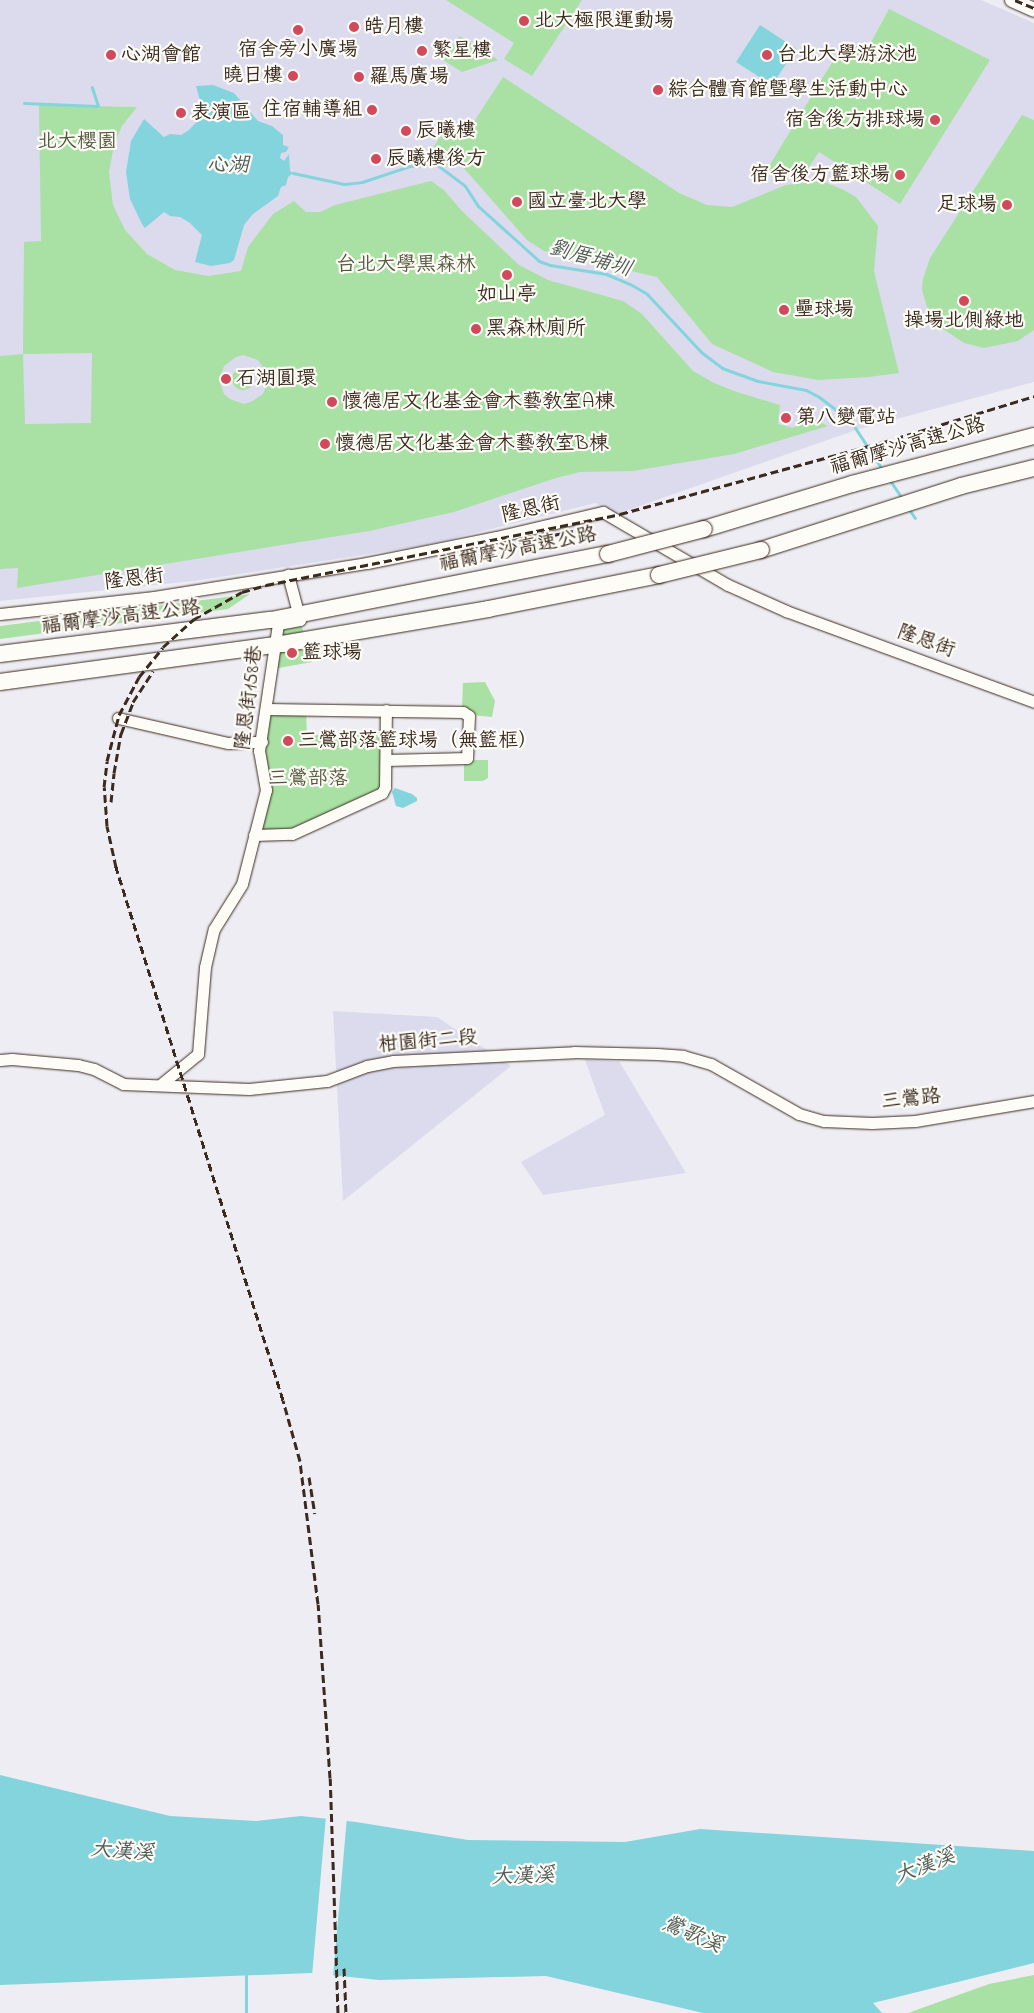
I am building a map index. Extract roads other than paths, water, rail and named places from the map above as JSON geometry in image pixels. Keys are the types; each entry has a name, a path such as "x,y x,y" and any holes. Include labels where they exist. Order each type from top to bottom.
{"highway":[{"path":"1000,443 1034,428"},
{"name":"福爾摩沙高速公路","path":"0,654 207,629 299,614 608,554 704,529 852,484 1000,443 1034,436"},
{"path":"0,682 276,644 488,609 659,575 761,550 962,486 1033,469"}],"main road":[{"path":"1012,0 1034,10"}],"street":[{"name":"隆恩街","path":"0,614 154,597 288,575 496,537 603,512 728,585 786,611 1034,702"},
{"path":"288,575 299,614"},
{"name":"隆恩街158巷","path":"160,1085 198,1054 205,967 214,929 242,884 266,790 259,751 262,742 278,624 300,620 299,614"},
{"path":"266,709 463,712 469,716 466,758 386,760"},
{"path":"254,835 292,834 382,793 386,760 386,710"},
{"path":"118,718 228,743 262,742"},
{"name":"柑園街二段","path":"0,1060 12,1059 78,1065 94,1069 123,1084 249,1089 327,1081 367,1066 394,1061 574,1052 657,1054 683,1056 711,1064 793,1110"},
{"name":"三鶯路","path":"793,1110 807,1117 824,1121 915,1121 1034,1101"}],"water":[{"name":"台北大學游泳池","path":"760,25 796,48 772,85 736,62"},
{"name":"心湖","path":"213,85 234,93 258,121 272,126 283,135 283,145 289,147 286,152 281,153 280,158 284,161 289,154 290,171 293,173 288,177 286,185 281,187 278,196 253,214 244,225 234,260 230,263 211,266 195,262 202,235 190,223 180,217 170,216 164,212 145,228 130,199 126,172 131,141 144,119 164,137 170,134 181,135 189,130 204,114 196,86"},
{"path":"395,788 412,794 417,798 417,801 403,808 396,806 392,792"},
{"path":"0,1775 170,1816 256,1821 301,1816 356,1822 468,1840 625,1842 700,1829 1034,1851 1034,1963 873,2003 882,2013 703,2013 546,1976 379,1980 311,1973 0,1985"}],"waterway":[{"path":"24,103 98,106 92,87"},
{"name":"劉厝埔圳","path":"293,173 344,184 362,182 410,166 436,164 465,186 478,206 539,261 550,265 606,274 630,284 647,294 701,352 722,368 758,381 806,390 819,397 850,420 882,469"},
{"name":"劉厝埔圳","path":"889,479 902,498"},
{"name":"劉厝埔圳","path":"908,508 915,518"},
{"path":"246,1971 246,2013"}],"railway":[{"path":"1015,0 1034,8"},
{"path":"338,2013 330,1778 318,1604 300,1461 283,1400 116,867 107,826 104,787 107,761 119,715 139,677 163,647 194,619 242,592 266,585 620,514 884,442 1034,396"},
{"path":"519,542 573,531"},
{"path":"111,802 121,734 133,702 153,671"},
{"path":"309,1477 315,1514"},
{"path":"344,1968 346,2013"}],"place":[{"name":"北大極限運動場","path":"524,21"},
{"name":"皓月樓","path":"354,27"},
{"name":"宿舍旁小廣場","path":"298,30"},
{"name":"繁星樓","path":"422,51"},
{"name":"心湖會館","path":"111,55"},
{"name":"台北大學游泳池","path":"767,55"},
{"name":"曉日樓","path":"293,76"},
{"name":"羅馬廣場","path":"359,77"},
{"name":"綜合體育館暨學生活動中心","path":"658,90"},
{"name":"住宿輔導組","path":"372,110"},
{"name":"表演區","path":"181,113"},
{"name":"宿舍後方排球場","path":"935,120"},
{"name":"辰曦樓","path":"406,131"},
{"name":"辰曦樓後方","path":"376,159"},
{"name":"宿舍後方籃球場","path":"900,175"},
{"name":"國立臺北大學","path":"517,202"},
{"name":"足球場","path":"1007,205"},
{"name":"如山亭","path":"507,275"},
{"name":"操場北側綠地","path":"964,301"},
{"name":"壘球場","path":"784,310"},
{"name":"黑森林廁所","path":"476,329"},
{"name":"石湖圓環","path":"226,379"},
{"name":"懷德居文化基金會木藝教室A棟","path":"332,402"},
{"name":"第八變電站","path":"786,418"},
{"name":"懷德居文化基金會木藝教室B棟","path":"325,444"},
{"name":"籃球場","path":"292,653"},
{"name":"三鶯部落籃球場（無籃框）","path":"288,741"}],"park label":[{"name":"北大櫻園","path":"77,142"},
{"name":"台北大學黒森林","path":"406,265"},
{"name":"三鶯部落","path":"308,779"}],"water label":[{"name":"大漢溪","path":"122,1852"},
{"name":"大漢溪","path":"925,1867"},
{"name":"大漢溪","path":"523,1877"},
{"name":"鶯歌溪","path":"692,1935"}]}
